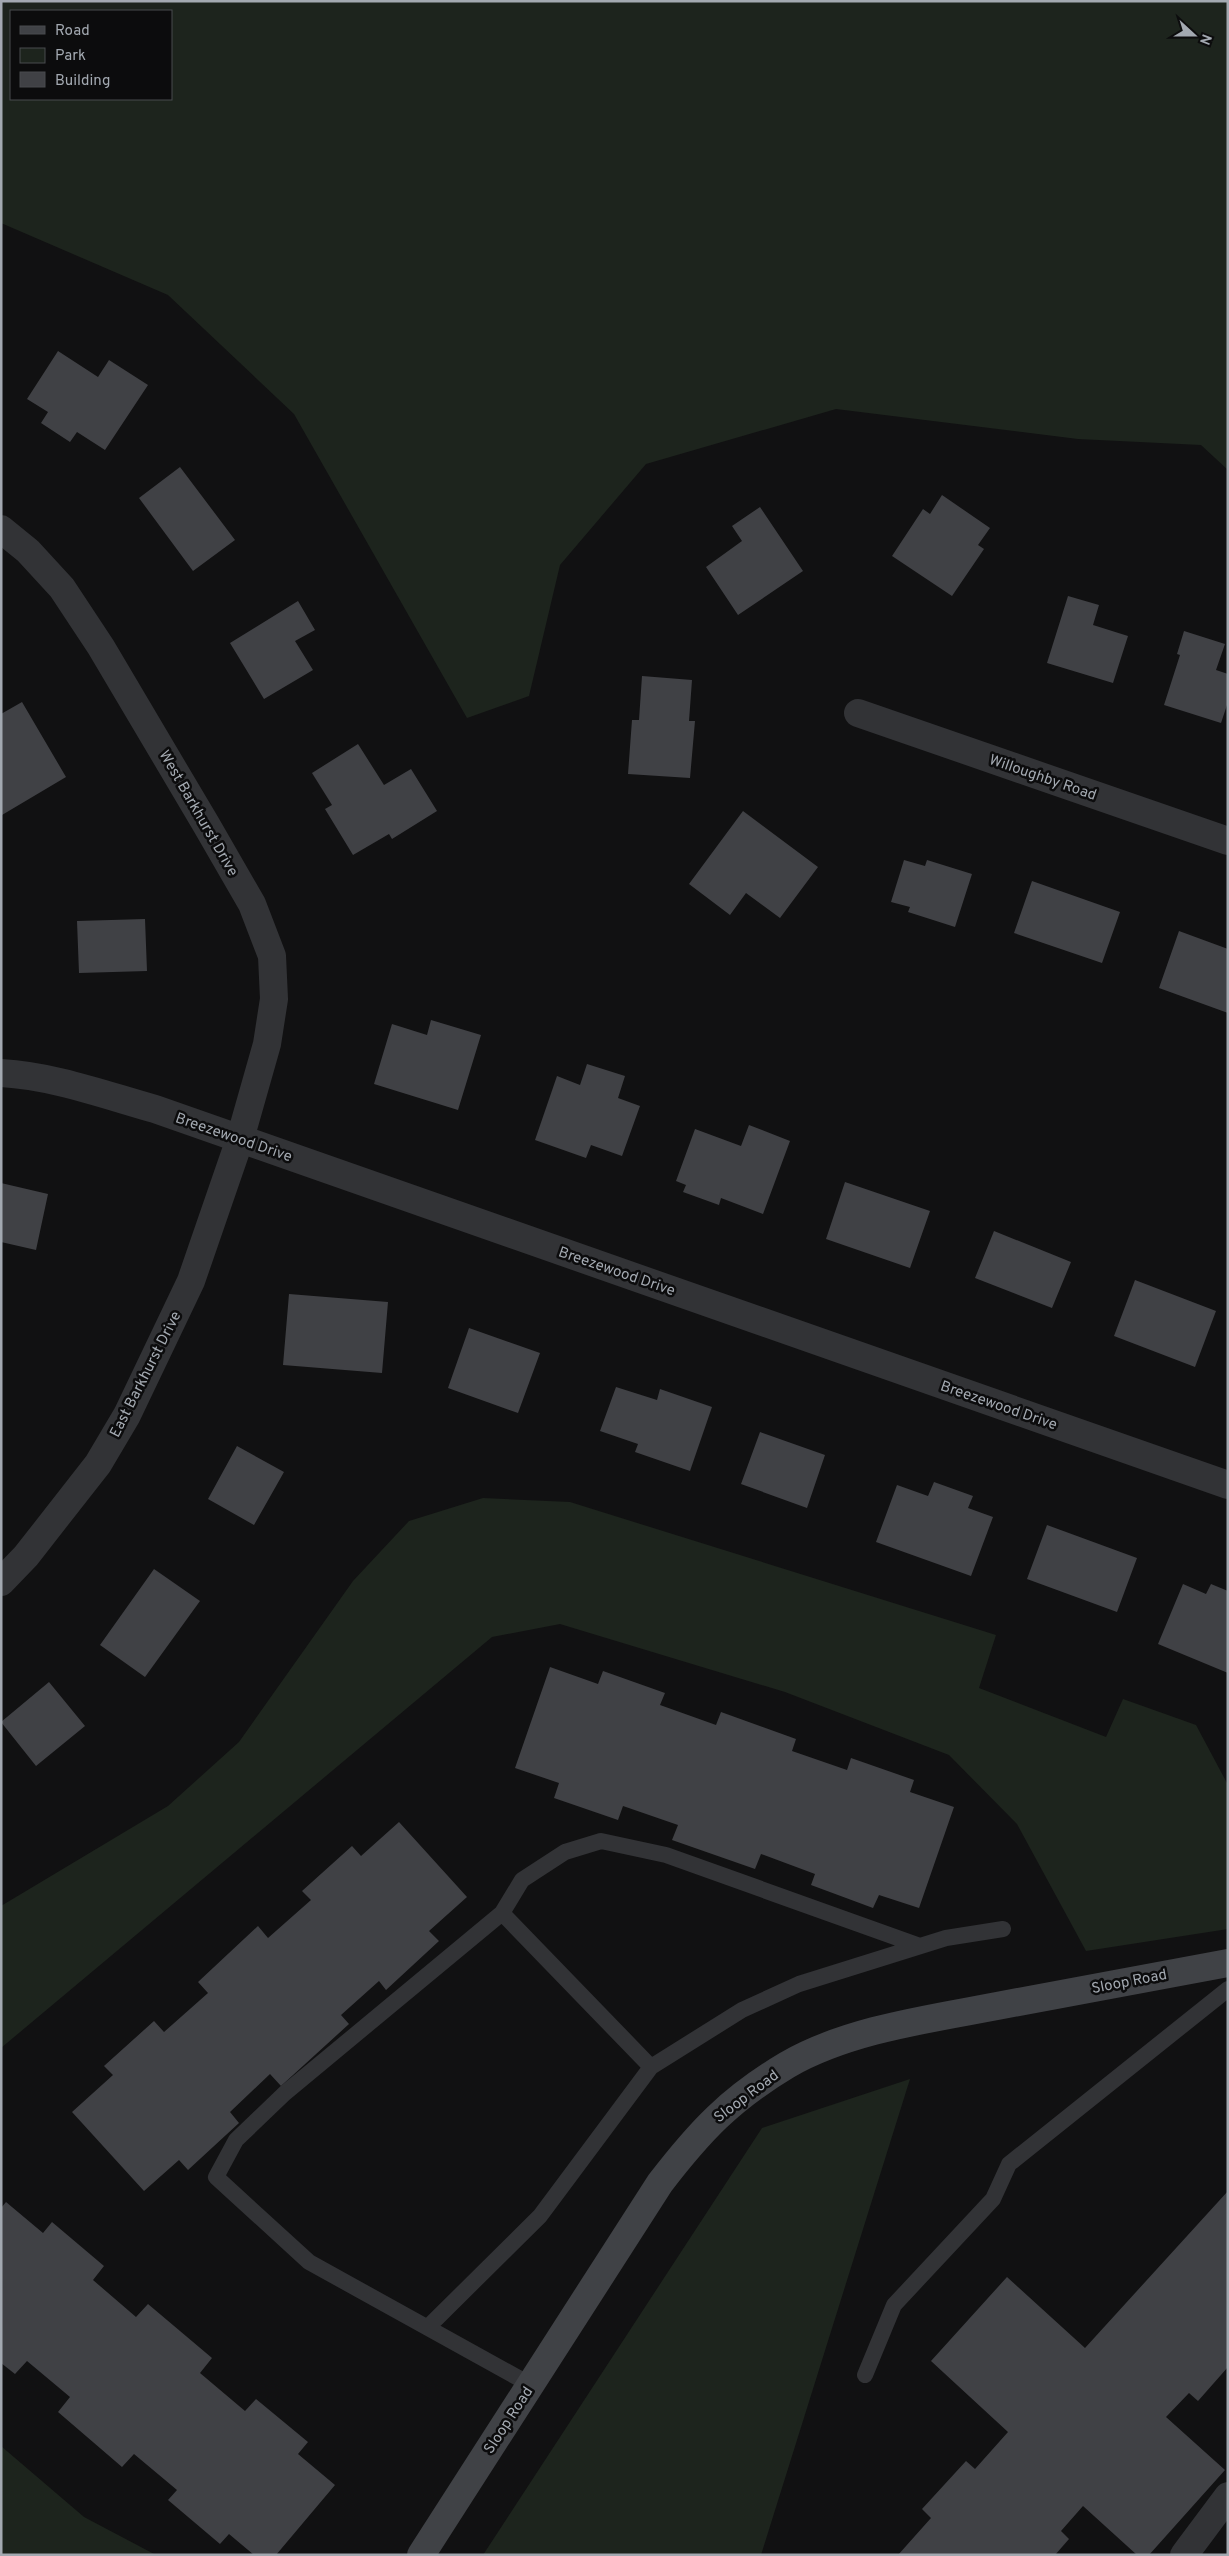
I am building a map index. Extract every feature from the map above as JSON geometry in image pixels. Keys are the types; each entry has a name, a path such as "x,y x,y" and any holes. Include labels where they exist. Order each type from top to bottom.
{"street":[{"name":"West Barkhurst Drive","path":"1,529 28,551 62,588 101,646 252,904 272,956 274,999 267,1044 240,1139"},
{"name":"Willoughby Road","path":"858,712 1228,841"},
{"name":"Breezewood Drive","path":"1,1073 22,1074 78,1087 155,1109 1228,1485"},
{"name":"East Barkhurst Drive","path":"1,1582 26,1556 92,1472 128,1415 191,1281 240,1139"},
{"name":"Sloop Road","path":"421,2555 660,2183 691,2142 722,2111 788,2064 832,2046 875,2032 928,2019 1228,1963"},
{"path":"1184,2555 1228,2496"}],"lane":[{"path":"531,2385 309,2262 216,2177 236,2140 285,2093 502,1913 522,1880 565,1852 601,1840 666,1855 920,1946"},
{"path":"502,1913 651,2067"},
{"path":"428,2327 540,2216 651,2067 742,2010 799,1984 946,1938 1003,1929"},
{"path":"865,2375 894,2305 993,2199 1009,2164 1228,1988"}],"green space":[{"path":"1,1 1228,1 1228,470 1201,445 1078,439 836,409 646,464 560,565 529,696 467,718 294,414 168,295 1,223"},
{"path":"483,1498 570,1502 996,1635 979,1688 1106,1737 1123,1699 1196,1725 1228,1785 1228,1929 1086,1951 1017,1824 949,1755 785,1692 560,1624 492,1637 1,2048 1,1906 168,1806 239,1742 353,1581 409,1521"},
{"path":"910,2079 761,2555 483,2555 762,2128"},
{"path":"1,2446 84,2517 156,2555 1,2555"}],"building":[{"path":"58,351 98,377 109,360 148,385 105,450 77,432 70,442 41,423 48,412 27,399"},
{"path":"180,467 235,540 193,571 139,498"},
{"path":"942,495 990,528 978,545 984,549 952,596 892,556 923,509 930,514"},
{"path":"760,507 803,571 738,615 706,567 742,541 732,526"},
{"path":"1068,596 1099,605 1093,625 1128,636 1113,683 1047,663"},
{"path":"298,601 315,630 295,641 313,670 264,699 230,643"},
{"path":"1184,631 1225,644 1216,670 1228,674 1228,702 1221,723 1164,705 1180,655 1177,654"},
{"path":"642,676 692,680 689,721 695,721 690,778 628,774 632,720 639,720"},
{"path":"22,702 66,777 2,815 1,714"},
{"path":"358,744 384,785 411,769 437,811 392,839 389,834 353,855 325,809 332,805 312,773"},
{"path":"743,811 818,867 780,918 746,893 730,915 689,884"},
{"path":"904,860 925,866 927,860 972,874 955,927 908,912 910,907 891,902"},
{"path":"1032,881 1120,912 1102,963 1014,933"},
{"path":"145,919 147,971 79,973 77,921"},
{"path":"1179,931 1228,949 1228,1013 1159,988"},
{"path":"431,1020 481,1035 458,1110 374,1084 392,1024 427,1035"},
{"path":"587,1064 625,1076 618,1098 640,1106 622,1156 591,1145 586,1158 535,1140 557,1076 580,1085"},
{"path":"749,1125 790,1141 763,1214 721,1198 719,1205 683,1192 686,1185 676,1181 695,1129 741,1146"},
{"path":"845,1182 930,1211 910,1268 826,1239"},
{"path":"1,1183 48,1194 36,1250 1,1242"},
{"path":"994,1231 1071,1262 1052,1308 975,1278"},
{"path":"1135,1280 1216,1311 1195,1367 1114,1336"},
{"path":"289,1294 388,1302 382,1373 283,1365"},
{"path":"469,1328 540,1353 518,1413 448,1388"},
{"path":"616,1387 657,1400 660,1389 712,1407 690,1471 635,1452 638,1444 600,1431"},
{"path":"760,1432 825,1455 807,1508 741,1484"},
{"path":"237,1446 284,1472 254,1525 208,1499"},
{"path":"934,1482 973,1496 968,1508 993,1517 971,1576 876,1542 897,1485 928,1496"},
{"path":"1047,1525 1137,1558 1117,1612 1027,1579"},
{"path":"154,1569 200,1601 145,1677 100,1645"},
{"path":"1183,1584 1206,1594 1211,1584 1228,1591 1228,1673 1158,1644"},
{"path":"550,1667 598,1684 603,1671 665,1693 660,1705 716,1725 721,1712 796,1739 792,1751 847,1770 851,1758 914,1780 910,1792 954,1807 919,1908 879,1895 873,1908 811,1885 815,1874 761,1854 755,1869 672,1840 678,1825 623,1806 618,1820 554,1798 559,1783 515,1768"},
{"path":"49,1682 85,1726 36,1766 1,1722"},
{"path":"399,1822 467,1897 429,1931 439,1941 386,1990 379,1981 341,2015 349,2024 281,2086 270,2074 230,2112 239,2123 188,2170 179,2160 144,2191 72,2112 113,2075 104,2066 154,2021 164,2032 208,1993 198,1982 258,1926 268,1938 311,1900 302,1891 352,1846 361,1856"},
{"path":"1228,2191 1228,2367 1198,2401 1189,2393 1166,2417 1225,2470 1149,2555 1137,2555 1083,2506 1061,2531 1069,2539 1055,2555 898,2555 931,2518 922,2509 966,2461 975,2469 1008,2432 931,2361 1007,2277 1085,2348"},
{"path":"6,2202 43,2233 52,2222 104,2266 93,2280 136,2317 148,2304 212,2358 200,2373 245,2411 256,2399 308,2442 298,2454 335,2485 276,2555 254,2555 229,2534 220,2544 168,2500 177,2490 134,2454 122,2467 58,2412 70,2397 27,2361 15,2374 1,2363 1,2208"}]}
